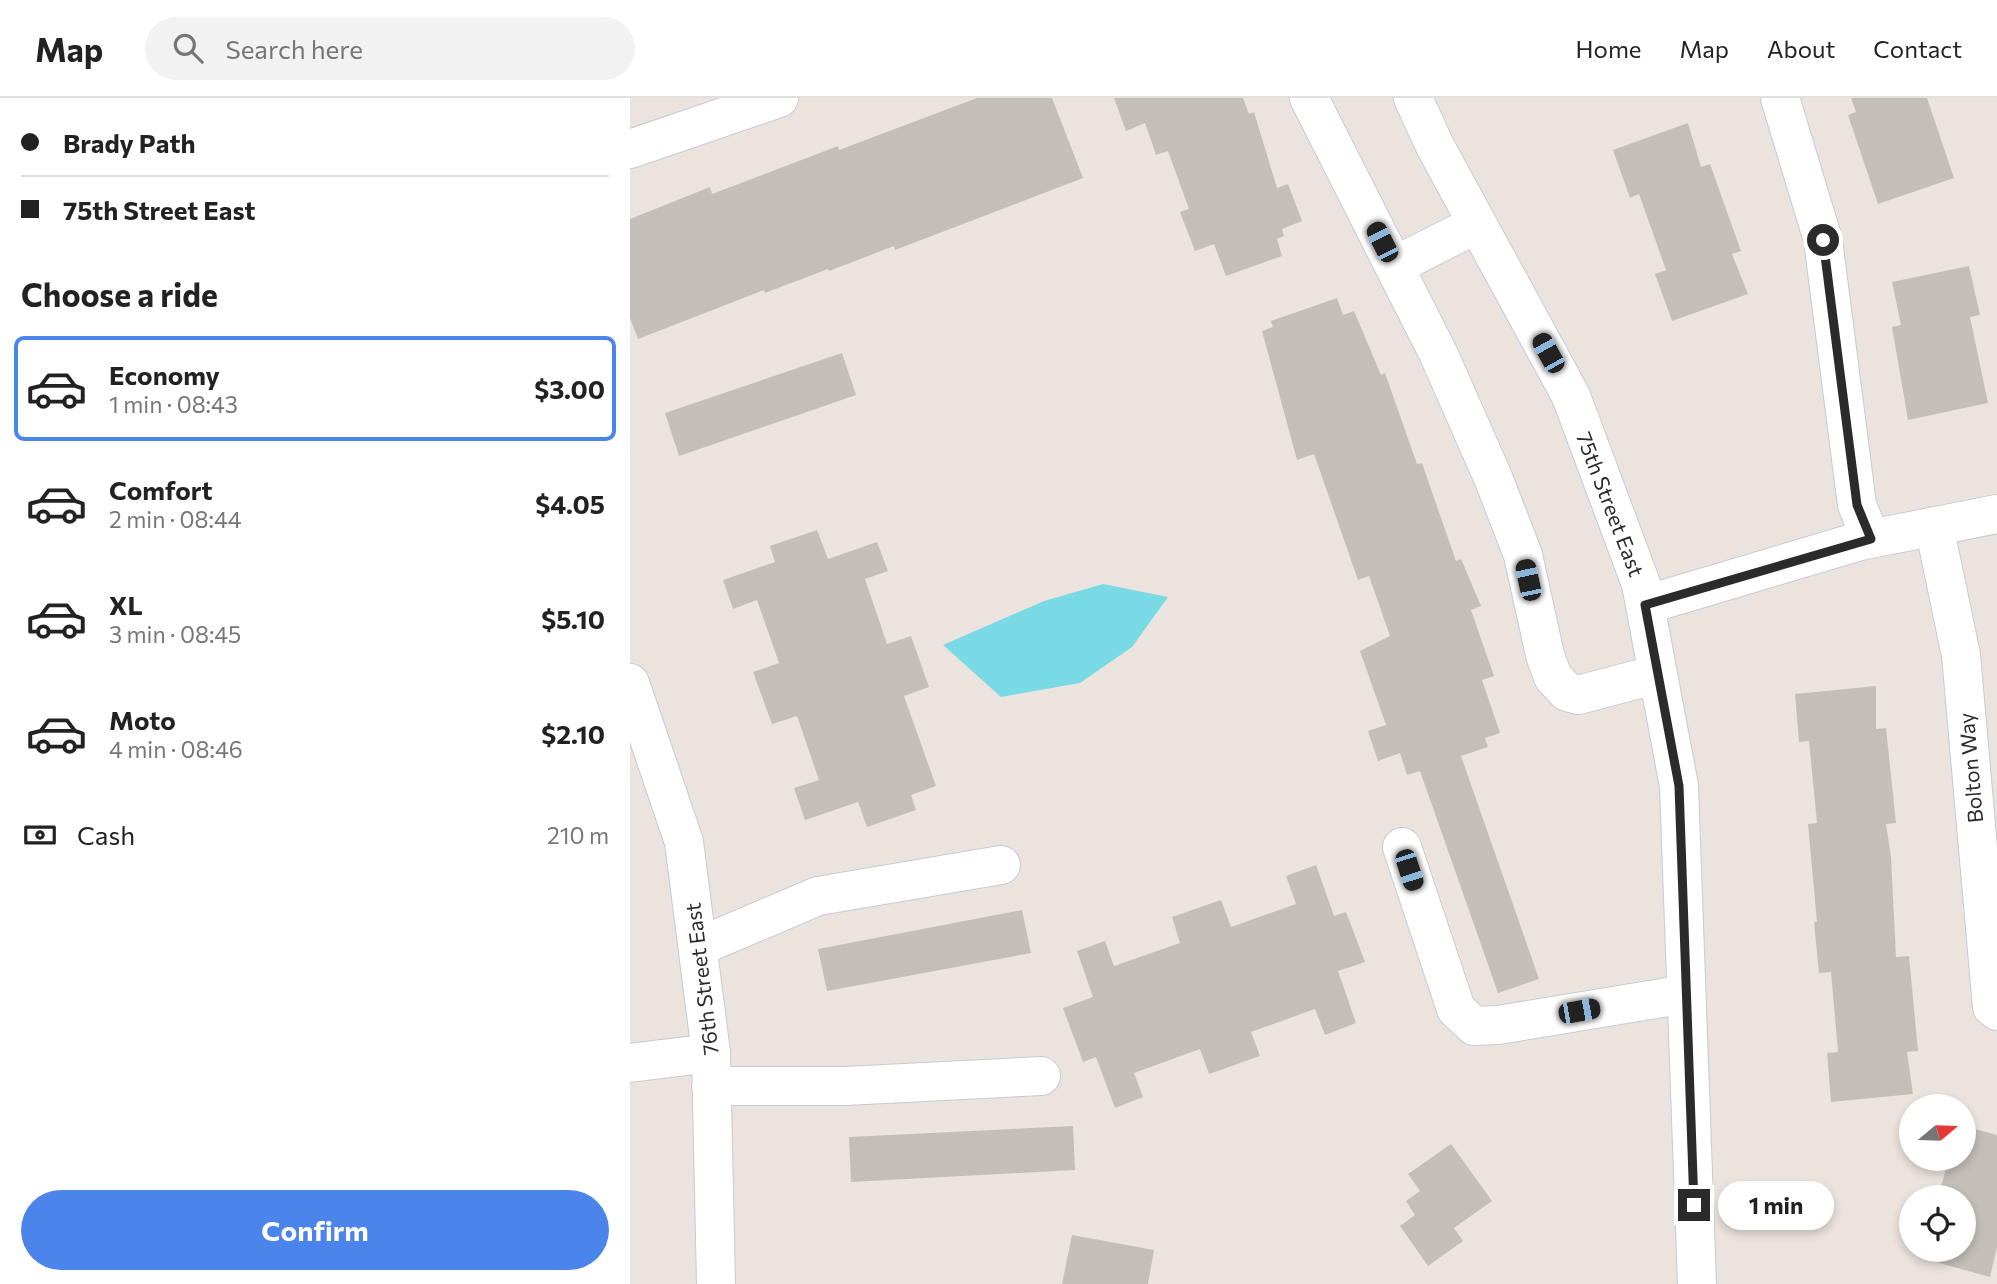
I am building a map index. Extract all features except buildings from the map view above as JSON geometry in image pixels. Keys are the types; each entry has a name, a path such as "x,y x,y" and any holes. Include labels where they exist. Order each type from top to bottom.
{"street":[{"path":"630,149 779,98"},
{"path":"1309,98 1439,355 1513,530 1523,555 1545,654 1553,677 1567,692 1578,695 1658,674"},
{"name":"75th Street East","path":"1413,98 1435,146 1571,396 1642,584 1679,786 1697,1284"},
{"path":"1780,98 1823,240 1857,505 1871,539"},
{"path":"1394,266 1477,224"},
{"path":"1645,605 1871,539 1997,514"},
{"name":"Bolton Way","path":"1934,526 1961,655 1992,1007 1997,1011"},
{"name":"76th Street East","path":"630,683 684,842 711,1069 716,1284"},
{"path":"1402,847 1456,1009 1474,1026 1498,1025 1686,994"},
{"path":"698,947 818,896 1001,865"},
{"path":"630,1063 711,1069 845,1086 1041,1076"}],"water":[{"path":"1103,584 1168,597 1132,647 1080,683 1001,697 943,645 1044,601"}],"route":[{"path":"1694,1205 1679,786 1645,605 1871,539 1857,505 1823,240"}]}
